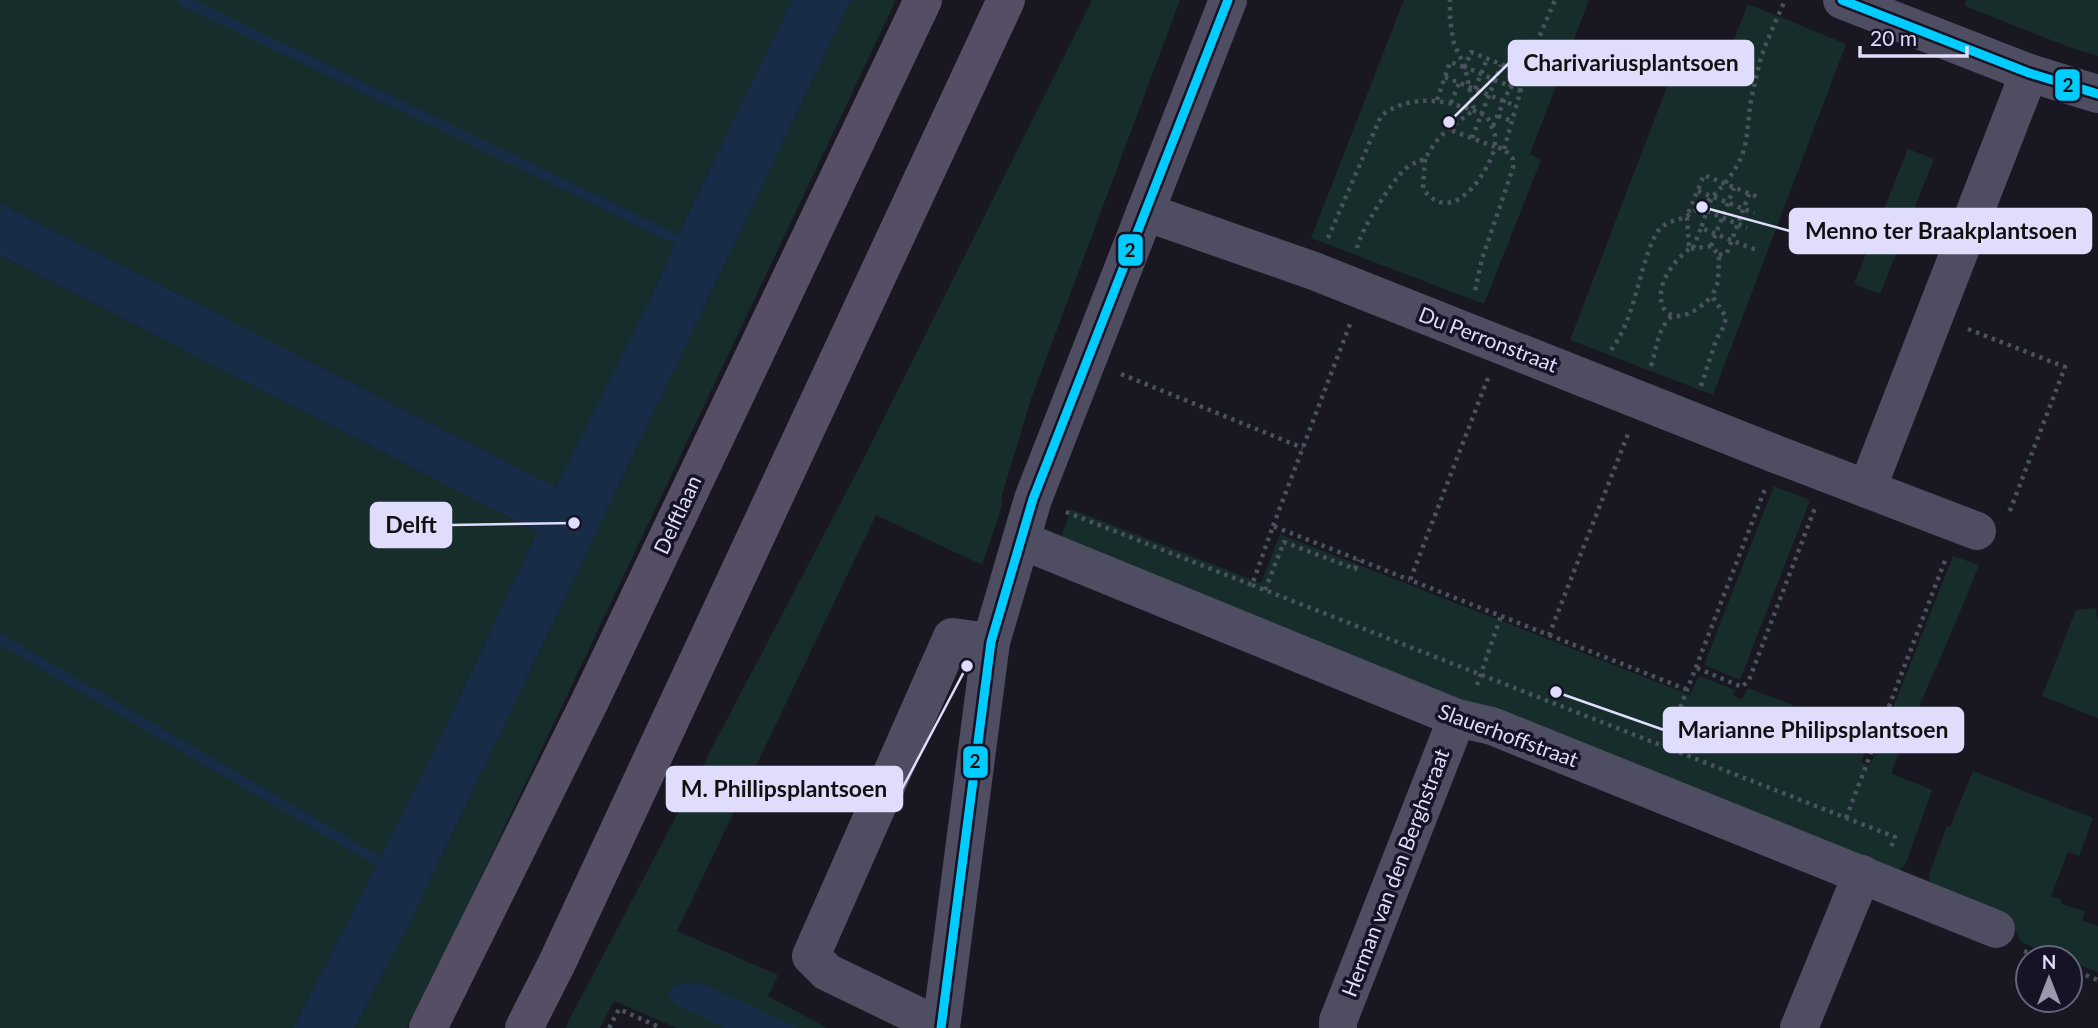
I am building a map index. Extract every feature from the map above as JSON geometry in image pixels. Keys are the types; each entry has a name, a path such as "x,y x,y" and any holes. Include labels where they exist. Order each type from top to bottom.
{"main road":[{"name":"Delftlaan","path":"428,1028 590,701 923,0"},
{"path":"524,1028 557,963 1006,0"}],"street":[{"path":"991,642 952,637 811,956 827,972 941,1027 991,642 1033,499 1228,0"},
{"path":"1842,0 2029,73 2098,94"},
{"path":"1867,489 2029,73"},
{"name":"Du Perronstraat","path":"1145,212 1314,271 1968,528"},
{"name":"Slauerhoffstraat","path":"1021,540 1457,719 1492,726 1996,929"},
{"name":"Herman van den Berghstraat","path":"1338,1028 1338,1021 1457,719"},
{"path":"1800,1028 1870,877"}],"path":[{"path":"1450,0 1454,44 1472,88 1474,110"},
{"path":"1504,149 1525,74 1555,0"},
{"path":"1595,382 1632,312 1641,271 1661,226 1672,219 1687,216 1712,197 1725,184 1740,161 1748,138 1750,106 1760,62 1784,0"},
{"path":"1465,67 1471,52 1525,74"},
{"path":"1472,88 1487,59"},
{"path":"1437,100 1450,62 1521,91"},
{"path":"1472,138 1501,65"},
{"path":"1493,127 1517,71"},
{"path":"1445,77 1516,106"},
{"path":"1451,103 1459,83"},
{"path":"1314,271 1381,116 1391,108 1437,100 1474,110 1487,116 1493,127 1495,147 1490,165 1480,181 1455,200 1444,202 1435,201 1423,189 1425,159 1432,145 1447,128 1474,110"},
{"path":"1498,116 1511,121"},
{"path":"1447,128 1504,149 1513,159 1513,168 1482,259 1463,330"},
{"path":"1252,585 1363,290 1357,255 1359,239 1404,170 1414,162 1425,159"},
{"path":"1691,248 1687,216 1704,175 1760,198"},
{"path":"1711,246 1734,188"},
{"path":"1698,191 1754,213"},
{"path":"1719,255 1727,253 1749,194"},
{"path":"1711,246 1719,255 1718,282 1712,296 1694,312 1685,316 1672,315 1663,306 1660,289 1672,264 1691,248 1712,197"},
{"path":"1707,211 1747,228"},
{"path":"1701,228 1756,250"},
{"path":"1691,248 1711,246"},
{"path":"1689,420 1726,317 1712,296"},
{"path":"1549,635 1640,401 1655,355 1657,337 1672,315"},
{"path":"1846,818 1968,528 1991,513 2007,520 2065,366 1935,316"},
{"path":"1410,580 1501,344"},
{"path":"1087,360 1303,448"},
{"path":"1665,747 1778,455"},
{"path":"1696,668 1742,687 1749,680 1828,474"},
{"path":"1033,499 1895,837 1870,877"},
{"path":"1273,526 1688,690"},
{"path":"1265,590 1284,542 1355,569 1359,560"},
{"path":"1457,719 1468,713 1500,616"},
{"path":"609,1028 618,1009 661,1028"}],"green space":[{"path":"0,0 792,0 696,197 653,293 556,487 0,203"},
{"path":"851,0 896,0 448,947 407,1028 355,1028 414,914"},
{"path":"1092,0 1180,0 1031,399 1002,495 1002,506 982,565 876,515 677,931 778,975 768,996 827,1028 677,1028 614,1001 600,1028 565,1028 860,466"},
{"path":"1404,0 1589,0 1530,154 1541,160 1484,304 1311,238"},
{"path":"1966,0 2098,0 2098,56 1965,6"},
{"path":"1748,4 1846,44 1713,395 1570,340 1678,58 1720,74"},
{"path":"1908,149 1934,159 1880,294 1854,284"},
{"path":"0,255 537,532 427,766 293,1028 0,1028"},
{"path":"1774,486 1810,500 1740,680 1704,665"},
{"path":"1071,509 1261,583 1280,534 1690,695 1699,676 1735,690 1733,696 1742,699 1748,688 1793,705 1789,715 1867,746 1861,762 1870,766 1953,556 1979,565 1893,768 1892,774 1932,790 1906,863 1898,872 1059,544"},
{"path":"2096,608 2098,718 2042,696 2076,610"},
{"path":"1973,771 2093,818 2079,856 2068,852 2051,896 2061,900 2061,904 2085,911 2082,921 2098,926 2098,972 2084,966 2084,944 2021,942 2012,923 1932,886 1930,872 1947,826 1950,827"}],"water":[{"path":"792,0 851,0 414,914 355,1028 293,1028 427,766 537,532 0,255 0,203 556,487 653,293 696,197"},
{"path":"701,983 798,1028 726,1028 676,1004 668,993 679,985"}],"waterway":[{"path":"182,0 687,244"},
{"path":"0,639 390,868"}],"transit line":[{"name":"2","path":"941,1028 991,642 1033,499 1228,0"},
{"name":"2","path":"1842,0 2029,73 2098,94"}],"place":[{"name":"Charivariusplantsoen","path":"1449,122"},
{"name":"Menno ter Braakplantsoen","path":"1702,207"},
{"name":"Delft","path":"574,523"},
{"name":"M. Phillipsplantsoen","path":"967,666"},
{"name":"Marianne Philipsplantsoen","path":"1556,692"}]}
